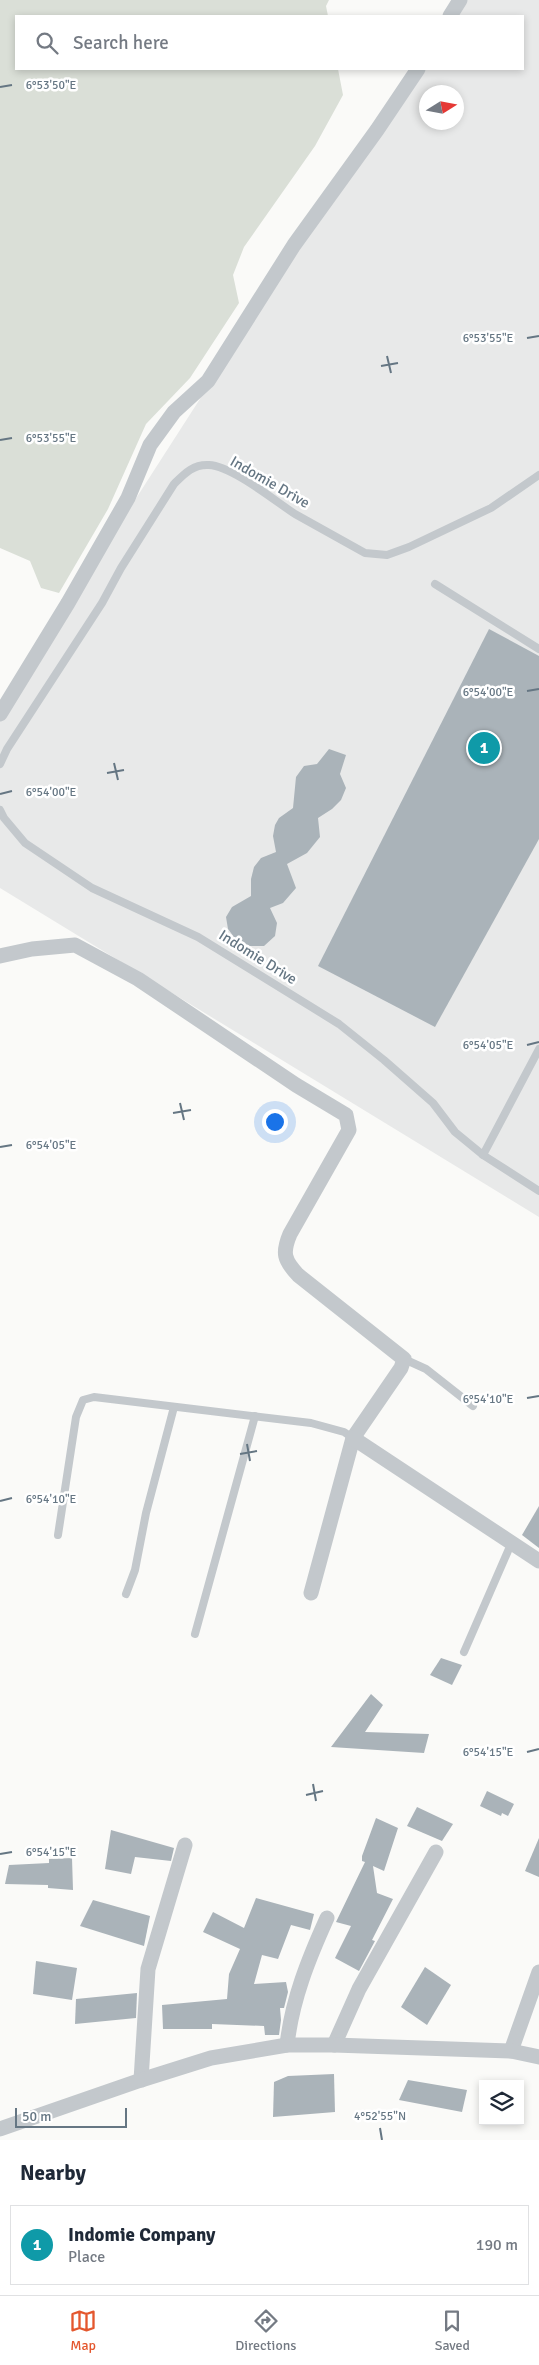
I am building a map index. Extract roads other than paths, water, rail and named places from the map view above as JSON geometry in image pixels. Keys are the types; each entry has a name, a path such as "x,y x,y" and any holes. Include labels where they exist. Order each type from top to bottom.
{"street":[{"path":"451,15 460,0"},
{"path":"0,714 68,603 123,506 150,444 174,412 208,381 284,260 417,70"},
{"path":"0,956 32,949 75,945 138,979 296,1085 346,1115 349,1130 284,1246 285,1260 298,1275 404,1359 401,1368 353,1438 310,1594"},
{"path":"353,1438 539,1561"},
{"path":"141,2080 148,1969 185,1845"},
{"path":"334,2045 359,1989 436,1852"},
{"path":"287,2045 290,2015 303,1974 328,1918"},
{"path":"511,2051 539,1972"},
{"path":"0,2129 211,2058 287,2045 511,2051 539,2057"}],"lane":[{"name":"Indomie Drive","path":"0,764 7,749 102,603 121,568 174,484 185,473 195,467 210,465 227,472 365,553 375,555 387,555 450,528 491,508 539,475"},
{"path":"435,584 539,649"},
{"name":"Indomie Drive","path":"0,810 4,818 25,843 92,888 198,936 339,1024 434,1103 455,1132 483,1155 539,1191"},
{"path":"483,1155 539,1050"},
{"path":"404,1359 426,1369 473,1406"},
{"path":"58,1535 76,1418 83,1400 94,1397 316,1424 344,1432 353,1438"},
{"path":"126,1594 135,1570 146,1513 174,1407"},
{"path":"195,1634 255,1416"},
{"path":"464,1652 512,1544"}],"place":[{"name":"Indomie Company","path":"484,748"}]}
